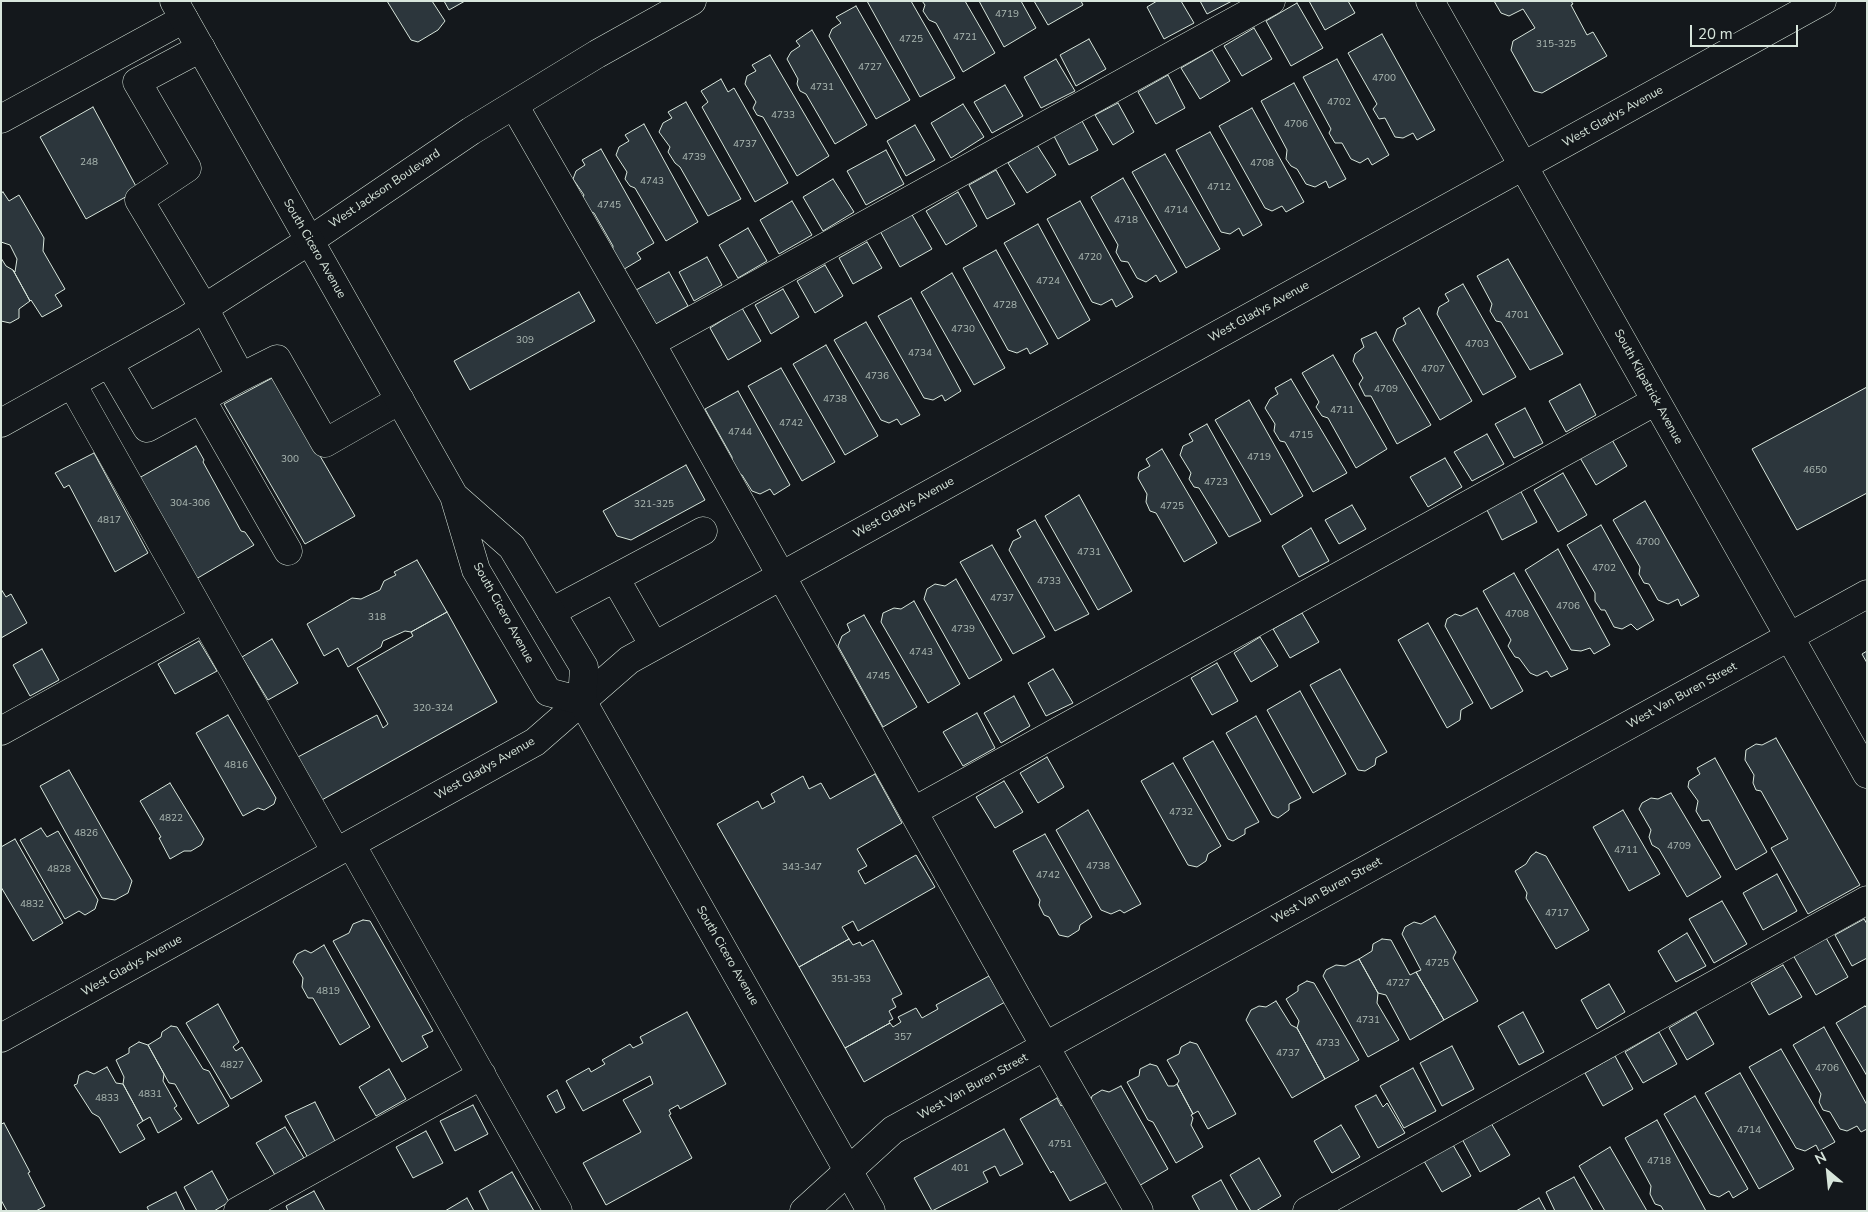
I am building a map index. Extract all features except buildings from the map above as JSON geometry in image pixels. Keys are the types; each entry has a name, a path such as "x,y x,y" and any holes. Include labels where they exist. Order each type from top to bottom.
{"street":[{"name":"West Jackson Boulevard","path":"1,423 110,363 204,308 310,241 471,131 597,54 692,1"},
{"path":"651,343 1271,1"},
{"name":"South Kilpatrick Avenue","path":"1430,1 1867,774"},
{"name":"West Gladys Avenue","path":"1,1038 535,742 629,660 1822,1"},
{"path":"1,119 179,10"},
{"name":"South Cicero Avenue","path":"179,10 454,496 476,570 548,692 582,701"},
{"path":"201,48 137,82 187,168 139,200 204,308 241,377"},
{"path":"514,104 651,343 1045,1047 1140,1211"},
{"path":"110,363 147,428 241,377 277,360 325,443 400,400"},
{"path":"72,384 203,619 482,1075 558,1211"},
{"path":"201,399 288,550"},
{"path":"914,812 1656,401"},
{"name":"South Cicero Avenue","path":"454,496 512,548 584,667 582,701 871,1211"},
{"path":"551,612 703,531"},
{"path":"615,578 654,646"},
{"name":"West Van Buren Street","path":"804,1211 893,1130 1867,594"},
{"path":"1,730 203,619"},
{"path":"1307,1211 1867,900"},
{"path":"238,1211 482,1075"}]}
